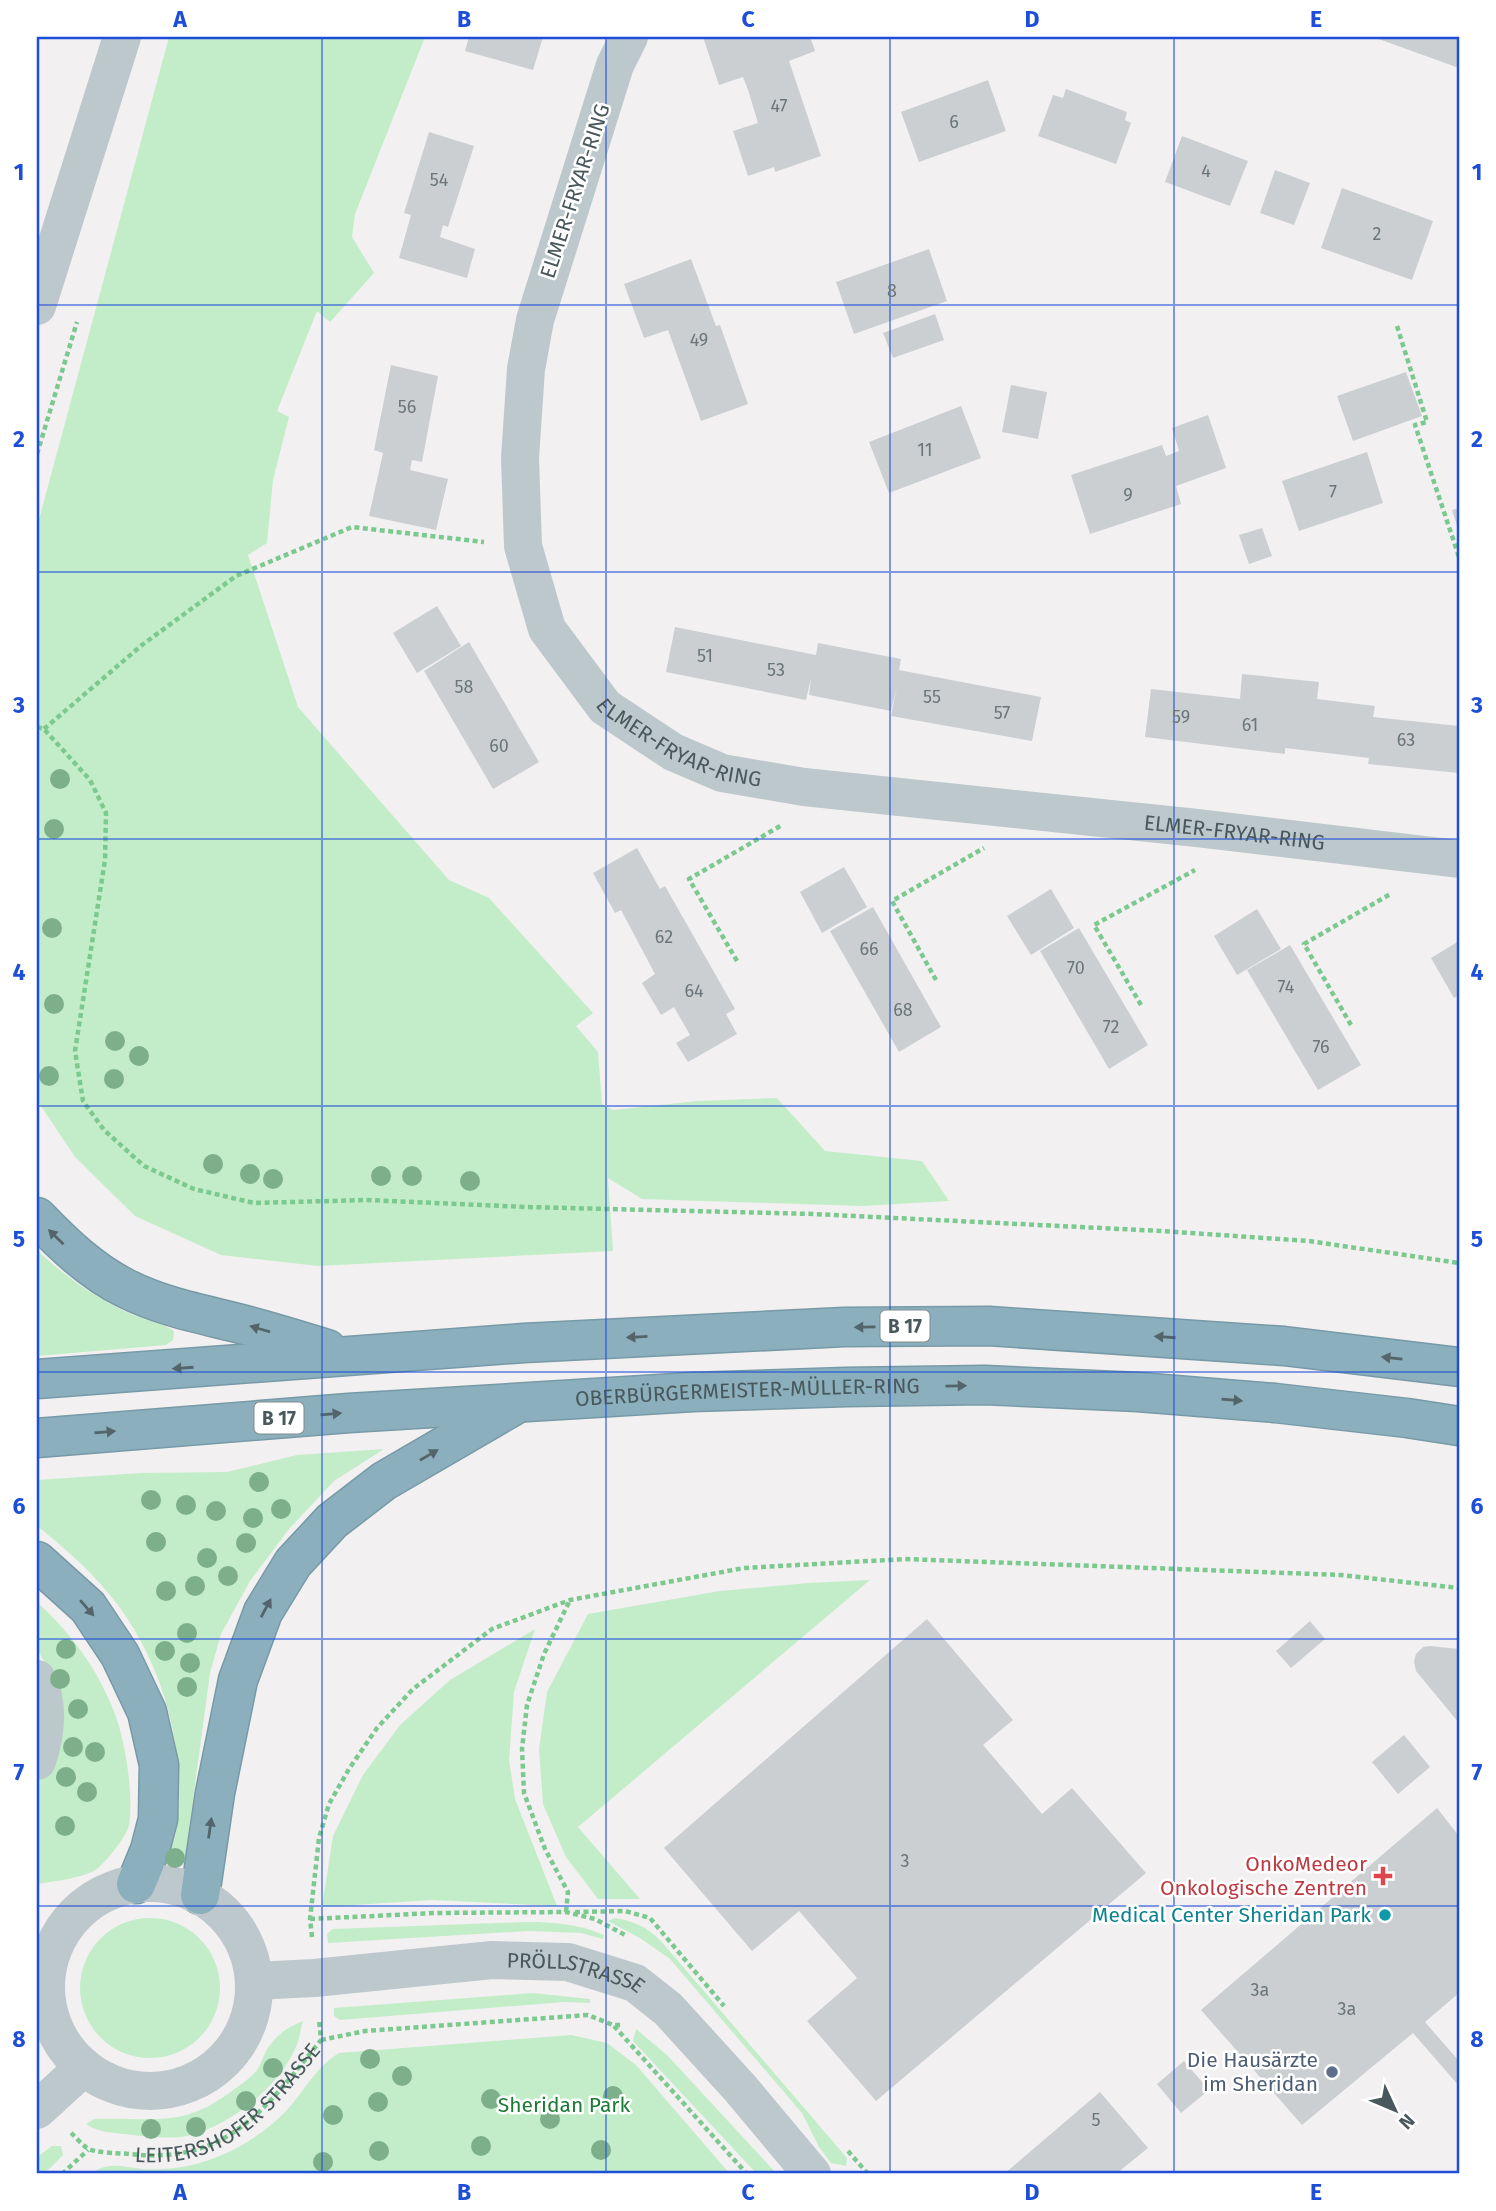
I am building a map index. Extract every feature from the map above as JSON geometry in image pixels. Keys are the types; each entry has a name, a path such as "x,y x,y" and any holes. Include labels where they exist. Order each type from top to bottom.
{"highway":[{"path":"37,1217 90,1266 125,1288 177,1309 349,1355"},
{"name":"B 17","path":"37,1379 524,1343 830,1328 989,1326 1284,1346 1459,1367"},
{"name":"OBERBÜRGERMEISTER-MÜLLER-RING","path":"37,1438 521,1402 707,1392 985,1385 1138,1392 1261,1402 1459,1426"},
{"path":"200,1895 215,1793 238,1680 263,1612 293,1563 332,1521 384,1481 521,1402"},
{"path":"37,1562 88,1607 120,1655 147,1712 159,1765 159,1819 136,1884"}],"street":[{"name":"ELMER-FRYAR-RING","path":"629,37 615,65 535,320 526,369 520,458 523,546 547,629 606,707 673,752 722,773 804,787 1459,859"},
{"path":"37,306 46,238 118,49"},
{"path":"37,1679 43,1692 46,1715 43,1742 37,1761"},
{"name":"LEITERSHOFER STRASSE","path":"136,1884 166,1884 200,1895 227,1916 238,1930 251,1961 253,2002 247,2026 235,2047 218,2065 198,2079 176,2088 139,2090 101,2078 83,2067 65,2048 56,2031 49,2010 46,1987 48,1965 45,1945 92,1901 113,1889 136,1884"},
{"name":"PRÖLLSTRASSE","path":"254,1982 492,1959 568,1962 635,1983 668,2009 813,2174"},
{"path":"40,2107 83,2067"}],"path":[{"path":"1397,326 1427,422 1415,425 1459,557"},
{"path":"44,729 142,645 236,576 352,527 523,546"},
{"path":"37,727 44,729 90,780 106,813 105,860 75,1051 83,1101 104,1130 144,1166 194,1189 254,1203 367,1200 814,1214 1161,1231 1309,1241 1459,1263"},
{"path":"737,961 689,879 783,825"},
{"path":"936,980 892,901 988,846"},
{"path":"1141,1005 1094,925 1197,869"},
{"path":"1351,1025 1304,944 1399,889"},
{"name":"LEITERSHOFER STRASSE","path":"88,2150 143,2156 178,2154 209,2147 240,2129 265,2108 321,2040 310,1919 319,1838 329,1804 377,1728 414,1689 492,1629 570,1600 744,1569 905,1559 1341,1575 1459,1588"},
{"path":"310,1919 435,1913 566,1912 568,1892 545,1849 524,1793 522,1749 527,1705 544,1654 570,1600"},
{"name":"PRÖLLSTRASSE","path":"321,2040 365,2031 588,2015 613,2025 747,2174"},
{"path":"40,2107 88,2150 62,2174"}],"green space":[{"path":"169,37 425,37 355,214 352,237 374,273 330,322 317,311 277,411 289,417 273,480 267,543 248,555 298,707 449,880 489,898 593,1013 576,1026 598,1052 602,1104 613,1110 697,1101 777,1098 825,1151 922,1161 949,1201 862,1206 642,1199 608,1178 613,1251 318,1266 221,1255 135,1216 75,1157 37,1100 37,527"},
{"path":"37,1250 94,1295 133,1315 174,1331 173,1340 166,1345 37,1356"},
{"path":"384,1449 334,1481 289,1529 250,1581 221,1634 210,1673 185,1859 176,1865 166,1862 176,1834 179,1783 177,1755 165,1699 144,1647 114,1600 78,1561 37,1526 37,1480 141,1473 227,1472 297,1455"},
{"path":"870,1580 578,1827 640,1899 598,1899 566,1857 543,1804 539,1749 547,1692 588,1614 720,1591"},
{"path":"37,1602 81,1651 106,1694 121,1735 127,1766 130,1813 128,1830 98,1868 80,1876 37,1884 37,1783 44,1776 55,1697 44,1661 37,1649"},
{"path":"535,1629 514,1692 509,1760 515,1799 557,1906 433,1900 322,1907 333,1836 363,1775 400,1725 450,1680"},
{"path":"150,1918 177,1923 200,1938 215,1961 220,1988 215,2015 200,2038 177,2053 150,2058 123,2053 100,2038 85,2015 80,1988 85,1961 100,1938 123,1923"},
{"path":"615,1918 640,1925 661,1941 847,2158 846,2166 831,2163 819,2147 802,2113 670,1959 640,1938 608,1921"},
{"path":"527,1922 566,1924 604,1935 603,1939 581,1933 528,1931 328,1943 327,1934 333,1929"},
{"path":"533,1993 590,1999 590,2003 564,2002 340,2020 334,2016 334,2008"},
{"path":"303,2021 298,2042 280,2073 253,2101 221,2123 187,2136 167,2138 108,2132 86,2124 94,2119 166,2118 198,2111 249,2079 277,2036"},
{"path":"636,2029 667,2055 777,2174 757,2174 633,2041"},
{"name":"Sheridan Park","path":"571,2035 607,2043 636,2065 730,2174 91,2174 109,2166 142,2169 182,2167 227,2153 276,2121 316,2073 339,2053"},
{"path":"52,2146 61,2146 63,2155 48,2169 37,2174 37,2157"}],"building":[{"path":"469,37 543,37 533,70 465,51"},
{"path":"703,37 810,37 815,51 789,61 821,156 775,172 774,167 748,176 733,131 758,123 748,90 743,77 719,85"},
{"path":"1373,37 1459,37 1459,68 1423,55"},
{"path":"988,80 1006,131 919,162 901,112"},
{"path":"1066,89 1127,112 1125,120 1131,123 1116,164 1038,136 1053,95 1063,98"},
{"path":"429,132 474,146 448,227 443,225 440,237 475,249 467,278 399,258 411,215 404,213"},
{"path":"1182,136 1248,161 1230,206 1165,182"},
{"path":"1275,170 1310,183 1294,225 1260,213"},
{"path":"1342,188 1433,221 1412,280 1321,248"},
{"path":"929,249 947,301 854,334 836,282"},
{"path":"691,259 716,326 720,325 748,404 701,421 668,330 644,338 624,284"},
{"path":"935,314 944,340 893,358 883,333"},
{"path":"391,365 438,376 422,462 412,460 410,470 448,479 436,530 369,516 383,453 374,450"},
{"path":"1406,372 1422,416 1353,441 1337,396"},
{"path":"1011,385 1047,392 1038,439 1002,432"},
{"path":"961,406 981,458 889,493 869,442"},
{"path":"1208,415 1226,468 1176,486 1181,504 1090,534 1071,475 1162,445 1166,456 1179,451 1172,428"},
{"path":"1367,452 1383,503 1299,531 1282,481"},
{"path":"1459,508 1459,532 1452,510"},
{"path":"1262,528 1272,556 1249,564 1239,535"},
{"path":"437,606 461,646 417,673 393,633"},
{"path":"675,627 816,655 818,643 901,659 899,670 1041,697 1032,741 891,716 897,686 891,711 809,695 811,678 806,700 666,672"},
{"path":"469,642 539,762 493,789 424,671"},
{"path":"1242,674 1319,682 1317,699 1375,706 1373,717 1459,726 1459,773 1368,764 1369,758 1285,748 1285,754 1145,737 1151,689 1240,699"},
{"path":"637,848 660,889 665,886 735,1009 726,1014 737,1034 688,1062 676,1043 690,1035 674,1007 661,1015 642,983 655,974 621,910 615,913 593,873"},
{"path":"844,867 867,907 822,933 800,892"},
{"path":"1051,889 1074,928 1031,955 1007,916"},
{"path":"873,907 941,1027 899,1052 830,931"},
{"path":"1257,909 1281,949 1237,975 1214,936"},
{"path":"1079,928 1148,1045 1109,1069 1040,951"},
{"path":"1459,941 1459,995 1454,998 1431,958"},
{"path":"1290,945 1361,1065 1318,1090 1247,970"},
{"path":"927,1619 1013,1720 983,1745 1042,1814 1072,1788 1146,1873 876,2101 807,2021 857,1978 799,1911 752,1951 664,1848"},
{"path":"1310,1621 1325,1639 1291,1668 1276,1651"},
{"path":"1423,1647 1459,1649 1459,1723 1416,1671 1416,1654"},
{"path":"1404,1735 1430,1767 1398,1794 1372,1762"},
{"name":"Medical Center Sheridan Park","path":"1437,1808 1459,1836 1459,1993 1425,2022 1459,2061 1459,2086 1413,2033 1302,2125 1201,2010"},
{"path":"1184,2061 1209,2090 1181,2113 1157,2084"},
{"path":"1100,2092 1148,2148 1116,2174 1004,2174"}],"place":[{"name":"OnkoMedeor Onkologische Zentren","path":"1383,1876"},
{"name":"Medical Center Sheridan Park","path":"1385,1915"},
{"name":"Die Hausärzte im Sheridan","path":"1332,2072"}]}
